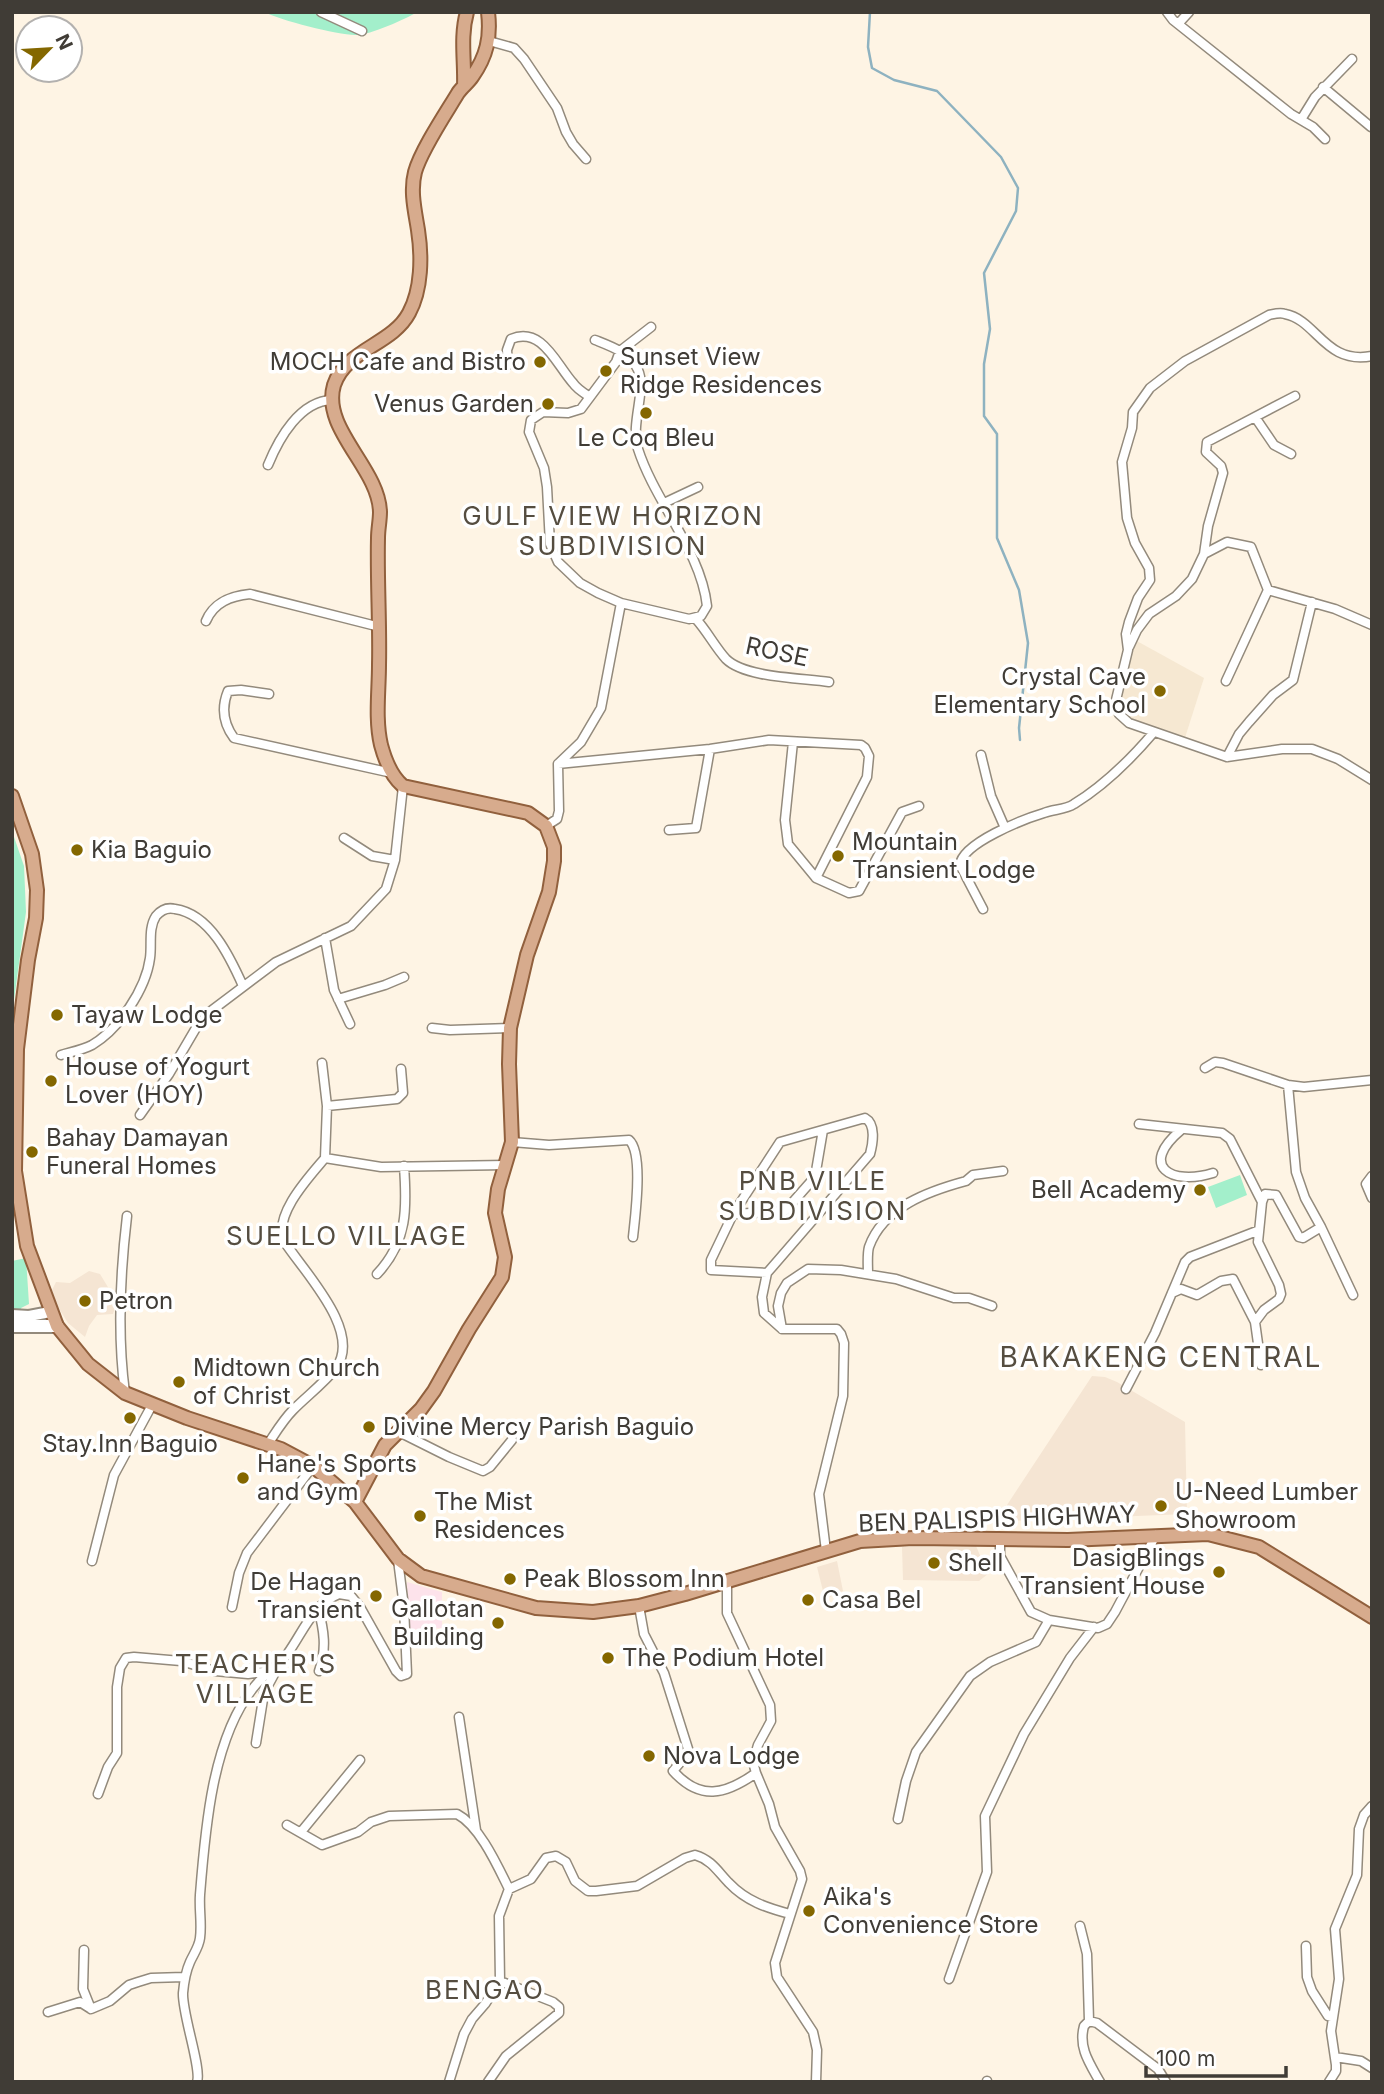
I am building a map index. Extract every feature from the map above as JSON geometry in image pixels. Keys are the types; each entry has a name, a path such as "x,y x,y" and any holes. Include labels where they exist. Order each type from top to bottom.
{"main road":[{"path":"464,86 465,56 462,41 467,12"},
{"path":"355,1502 378,1455 397,1431 421,1409 502,1277 505,1257 495,1213 498,1189 512,1142 510,1028 527,955 549,892 552,874 554,847 546,826 537,817 514,808 403,786 392,773 381,745 378,727 378,502 371,481 340,427 332,400 335,382 342,370 391,333 408,316 417,291 420,245 413,186 416,170 428,143 482,61 489,41 488,12"},
{"path":"12,796 32,854 37,890 36,918 19,1029 15,1171 22,1226 50,1312"},
{"name":"BEN PALISPIS HIGHWAY","path":"50,1312 68,1342 99,1375 125,1393 152,1405 268,1444 296,1455 313,1466 355,1502 398,1559 428,1579 536,1608 593,1612 639,1606 727,1583 860,1541 1068,1540 1208,1534 1259,1547 1372,1617"},
{"path":"12,1326 57,1326"}],"street":[{"path":"321,12 362,31"},
{"path":"1167,12 1178,24 1291,114 1302,118 1325,139"},
{"path":"1178,24 1189,12"},
{"path":"489,41 514,48 524,59 557,108 572,144 586,159"},
{"path":"1302,118 1323,87 1352,59"},
{"path":"1323,87 1371,127"},
{"path":"1128,650 1126,634 1129,622 1150,575 1147,562 1128,525 1122,462 1132,428 1133,412 1144,395 1185,361 1269,315 1291,316 1344,355 1362,358 1372,356"},
{"path":"595,340 620,351 635,363 640,374 635,440 646,470 706,593 705,611 696,619 621,603 580,583 566,571 552,553 544,468 529,432 533,417 542,412 568,413 581,409 616,362 620,351 651,327"},
{"path":"508,365 507,350 511,339 521,336 533,338 547,349 573,384 590,397"},
{"path":"1295,396 1208,442 1206,452 1221,466 1223,473 1208,526 1204,554 1183,591 1143,620 1128,650 1120,675 1116,707 1129,723 1227,757 1282,749 1312,750 1338,759 1372,780"},
{"path":"268,465 280,441 308,407 321,401 332,400"},
{"path":"1255,417 1274,444 1291,454"},
{"path":"664,503 698,486"},
{"path":"1204,554 1227,542 1251,547 1268,590 1226,681"},
{"path":"1268,590 1312,602 1372,625"},
{"path":"206,621 209,614 229,597 250,594 380,627"},
{"path":"1227,757 1249,722 1273,695 1293,680 1312,602"},
{"path":"546,826 557,819 559,811 558,764 581,741 601,708 621,603"},
{"name":"ROSE","path":"696,619 734,665 754,671 829,682"},
{"path":"269,694 228,691 223,703 224,718 234,738 392,773"},
{"path":"983,909 963,872 960,861 965,854 1005,828 1033,816 1073,805 1118,771 1154,732"},
{"path":"558,764 710,749 769,740 861,745 869,756 867,777 816,878"},
{"path":"793,742 785,820 786,839 816,878 849,893 859,891 902,812 919,806"},
{"path":"669,830 696,828 710,749"},
{"path":"981,755 991,796 1005,828"},
{"path":"140,1115 211,1011 276,962 351,926 386,888 395,860 403,786"},
{"path":"344,838 372,856 395,860"},
{"path":"61,1055 93,1044 114,1026 129,1006 145,977 150,962 155,918 163,910 183,910 206,926 235,967 243,986"},
{"path":"325,938 331,981 350,1024"},
{"path":"338,999 385,985 404,976"},
{"path":"432,1028 510,1028"},
{"path":"1205,1068 1217,1062 1288,1085 1304,1087 1372,1080"},
{"path":"268,1444 292,1410 335,1369 342,1354 340,1329 332,1311 284,1241 281,1230 285,1211 314,1169 325,1158 327,1106 321,1063"},
{"path":"327,1106 397,1099 403,1093 401,1069"},
{"path":"1288,1085 1296,1172 1305,1198 1353,1295"},
{"path":"767,1273 711,1270 711,1260 733,1214 780,1142 869,1119 872,1136 870,1154 767,1273 762,1297 764,1313 782,1329 837,1329 845,1343 843,1396 819,1494 826,1551"},
{"path":"1139,1124 1222,1133 1227,1136 1262,1202"},
{"path":"733,1214 785,1211 815,1177 823,1130"},
{"path":"1181,1130 1162,1154 1161,1161 1167,1172 1171,1176 1191,1178 1213,1173"},
{"path":"512,1142 549,1145 629,1140 636,1150 633,1237"},
{"path":"325,1158 381,1167 506,1165"},
{"path":"377,1274 400,1242 405,1211 404,1166"},
{"path":"869,1274 869,1248 879,1229 897,1208 966,1181 972,1175 1003,1171"},
{"path":"1372,1176 1366,1184 1372,1198"},
{"path":"1255,1322 1281,1294 1258,1242 1257,1231 1265,1194 1276,1195 1299,1237 1310,1235 1321,1227"},
{"path":"125,1393 120,1310 121,1267 127,1216"},
{"path":"1126,1389 1155,1333 1181,1266 1190,1257 1257,1231"},
{"path":"782,1329 778,1306 781,1293 787,1283 802,1271 832,1269 869,1274 992,1306"},
{"path":"1172,1293 1181,1289 1197,1295 1230,1278 1238,1287 1255,1322 1261,1365"},
{"path":"12,1315 29,1316 50,1312"},
{"path":"92,1561 114,1475 152,1405"},
{"path":"397,1431 483,1471 490,1467 512,1440"},
{"path":"232,1607 239,1573 247,1553 313,1466"},
{"path":"1000,1540 1000,1556 1031,1612 1049,1620 1094,1627 1107,1624 1156,1535"},
{"path":"256,1743 264,1693 280,1664 303,1633 310,1615 333,1596 345,1593 351,1596 396,1671 399,1675 404,1675 407,1667 404,1607 398,1559"},
{"path":"727,1583 727,1613 770,1705 771,1721 753,1762 775,1827 802,1879 775,1963 777,1978 813,2032 817,2050 816,2082"},
{"path":"639,1606 644,1634 669,1686 689,1752 673,1771 686,1785 698,1790 712,1791 734,1788 756,1773"},
{"path":"318,1608 325,1640 319,1671"},
{"path":"898,1819 906,1781 916,1752 970,1676 1005,1654 1036,1642 1049,1620"},
{"path":"949,1979 986,1872 985,1816 1024,1734 1070,1658 1094,1627"},
{"path":"98,1794 108,1767 117,1753 117,1687 120,1668 126,1658 181,1661 215,1671 248,1674 270,1671"},
{"path":"197,2082 199,2073 183,1998 184,1977 200,1936 200,1897 221,1750 227,1733 254,1687 280,1664"},
{"path":"459,1717 477,1833"},
{"path":"301,1832 360,1760"},
{"path":"1329,2082 1336,2071 1331,2031 1339,1979 1335,1929 1357,1875 1359,1829 1364,1815 1372,1806"},
{"path":"287,1825 317,1843 328,1845 358,1832 380,1818 457,1814 465,1818 477,1833 509,1889"},
{"path":"449,2082 464,2034 500,1980 499,1916 509,1889 531,1879 546,1858 556,1856 566,1862 575,1881 588,1891 596,1891 637,1886 695,1855 714,1865 729,1883 761,1906 790,1914"},
{"path":"1080,1926 1087,1954 1089,2021 1084,2026 1082,2044 1088,2062 1100,2082"},
{"path":"1306,1946 1307,1977 1312,1991 1328,2016 1332,2017"},
{"path":"85,1950 83,1989 91,2009"},
{"path":"91,2009 110,2001 129,1985 151,1978 184,1977"},
{"path":"488,2082 506,2056 559,2013 559,2007 553,2002 500,1980"},
{"path":"48,2012 80,2002 91,2009"},
{"path":"1089,2021 1097,2023 1158,2069 1166,2082"},
{"path":"1335,2057 1361,2060 1372,2068"}],"shaded area":[{"name":"Crystal Cave Elementary School","path":"1135,640 1204,678 1183,744 1131,723 1120,698 1121,685"},
{"path":"89,1271 100,1274 117,1302 113,1314 97,1315 85,1337 68,1323 52,1290 56,1282 70,1283"},
{"path":"1092,1376 1117,1382 1185,1422 1187,1514 1007,1521 1007,1505"},
{"path":"976,1546 988,1574 979,1581 903,1580 902,1547"},
{"path":"837,1561 843,1591 825,1599 817,1567"},
{"path":"407,1582 442,1592 442,1628 409,1630"}],"green space":[{"path":"264,12 417,12 396,23 355,35 335,33"},
{"path":"12,831 24,866 26,912 14,1000"},
{"path":"1240,1175 1247,1195 1216,1208 1208,1187"},
{"path":"26,1258 29,1304 21,1308 24,1318 12,1327 12,1261"}],"waterway":[{"path":"870,12 868,47 872,68 894,80 937,91 1001,157 1018,188 1016,211 984,273 990,329 984,364 984,416 997,434 997,538 1019,590 1028,643 1020,740"}],"place":[{"name":"MOCH Cafe and Bistro","path":"540,362"},
{"name":"Sunset View Ridge Residences","path":"606,371"},
{"name":"Venus Garden","path":"548,404"},
{"name":"Le Coq Bleu","path":"646,413"},
{"name":"Crystal Cave Elementary School","path":"1160,691"},
{"name":"Kia Baguio","path":"77,850"},
{"name":"Mountain Transient Lodge","path":"838,856"},
{"name":"Tayaw Lodge","path":"57,1015"},
{"name":"House of Yogurt Lover (HOY)","path":"51,1081"},
{"name":"Bahay Damayan Funeral Homes","path":"32,1152"},
{"name":"Bell Academy","path":"1200,1190"},
{"name":"Petron","path":"85,1301"},
{"name":"Midtown Church of Christ","path":"179,1382"},
{"name":"Stay.Inn Baguio","path":"130,1418"},
{"name":"Divine Mercy Parish Baguio","path":"369,1427"},
{"name":"Hane's Sports and Gym","path":"243,1478"},
{"name":"U-Need Lumber Showroom","path":"1161,1506"},
{"name":"The Mist Residences","path":"420,1516"},
{"name":"Shell","path":"934,1563"},
{"name":"DasigBlings Transient House","path":"1219,1572"},
{"name":"Peak Blossom Inn","path":"510,1579"},
{"name":"De Hagan Transient","path":"376,1596"},
{"name":"Casa Bel","path":"808,1600"},
{"name":"Gallotan Building","path":"498,1623"},
{"name":"The Podium Hotel","path":"608,1658"},
{"name":"Nova Lodge","path":"649,1756"},
{"name":"Aika's Convenience Store","path":"809,1911"}],"district":[{"name":"GULF VIEW HORIZON SUBDIVISION","path":"613,531"},
{"name":"PNB VILLE SUBDIVISION","path":"813,1196"},
{"name":"SUELLO VILLAGE","path":"347,1236"},
{"name":"BAKAKENG CENTRAL","path":"1161,1357"},
{"name":"TEACHER'S VILLAGE","path":"256,1679"},
{"name":"BENGAO","path":"485,1990"}]}
